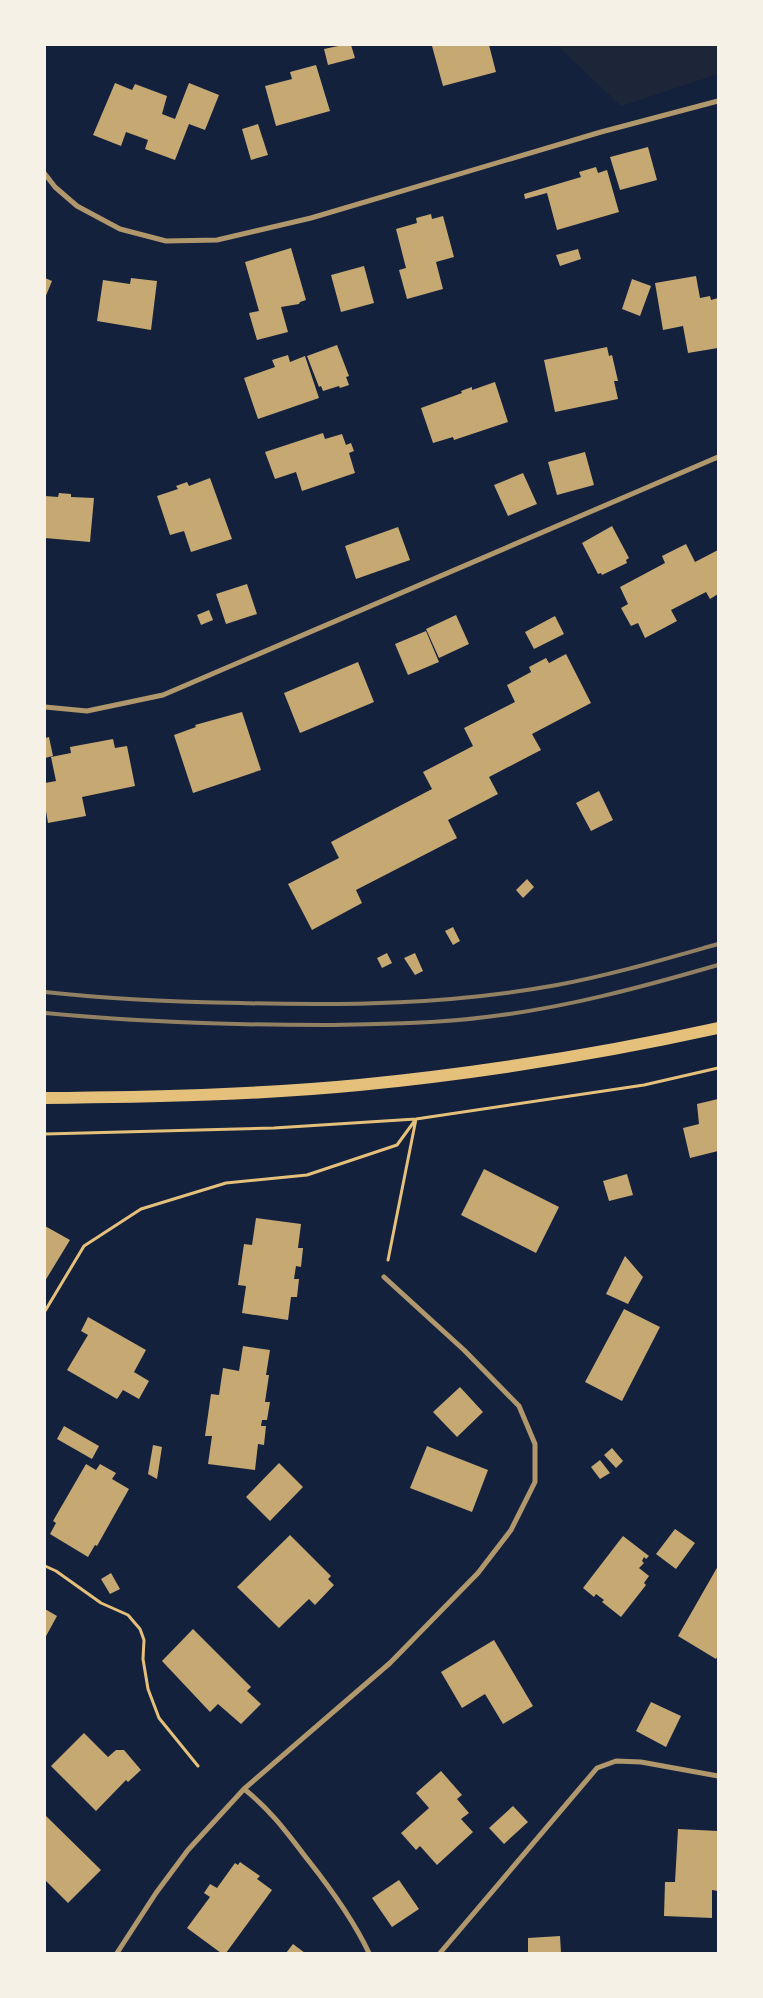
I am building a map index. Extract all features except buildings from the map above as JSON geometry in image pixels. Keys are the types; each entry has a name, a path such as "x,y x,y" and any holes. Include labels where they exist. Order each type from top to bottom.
{"main road":[{"path":"45,1098 167,1097 359,1085 560,1058 646,1044 718,1028"}],"street":[{"path":"45,174 55,187 78,206 120,229 166,241 217,240 311,218 602,132 718,101"},
{"path":"45,707 87,711 163,695 718,457"},
{"path":"117,1953 156,1893 188,1850 244,1789 390,1663 478,1573 511,1530 534,1482 535,1444 519,1406 464,1350 384,1277"},
{"path":"440,1953 597,1768 616,1761 641,1762 718,1776"},
{"path":"244,1789 261,1802 278,1821 334,1894 352,1921 369,1953"}],"path":[{"path":"45,1134 274,1128 416,1119 644,1085 718,1068"},
{"path":"384,1277 416,1119"},
{"path":"45,1311 84,1246 141,1209 226,1183 307,1175 397,1144 416,1119"},
{"path":"45,1566 56,1571 101,1603 128,1615 140,1629 144,1640 143,1659 148,1689 159,1718 198,1766"}],"shaded area":[{"path":"557,45 718,45 718,74 621,106"}],"railway":[{"path":"45,992 143,1000 281,1004 360,1004 439,1000 518,991 577,981 718,944"},
{"path":"45,1013 150,1021 254,1024 324,1025 446,1021 545,1008 632,989 718,965"}]}
